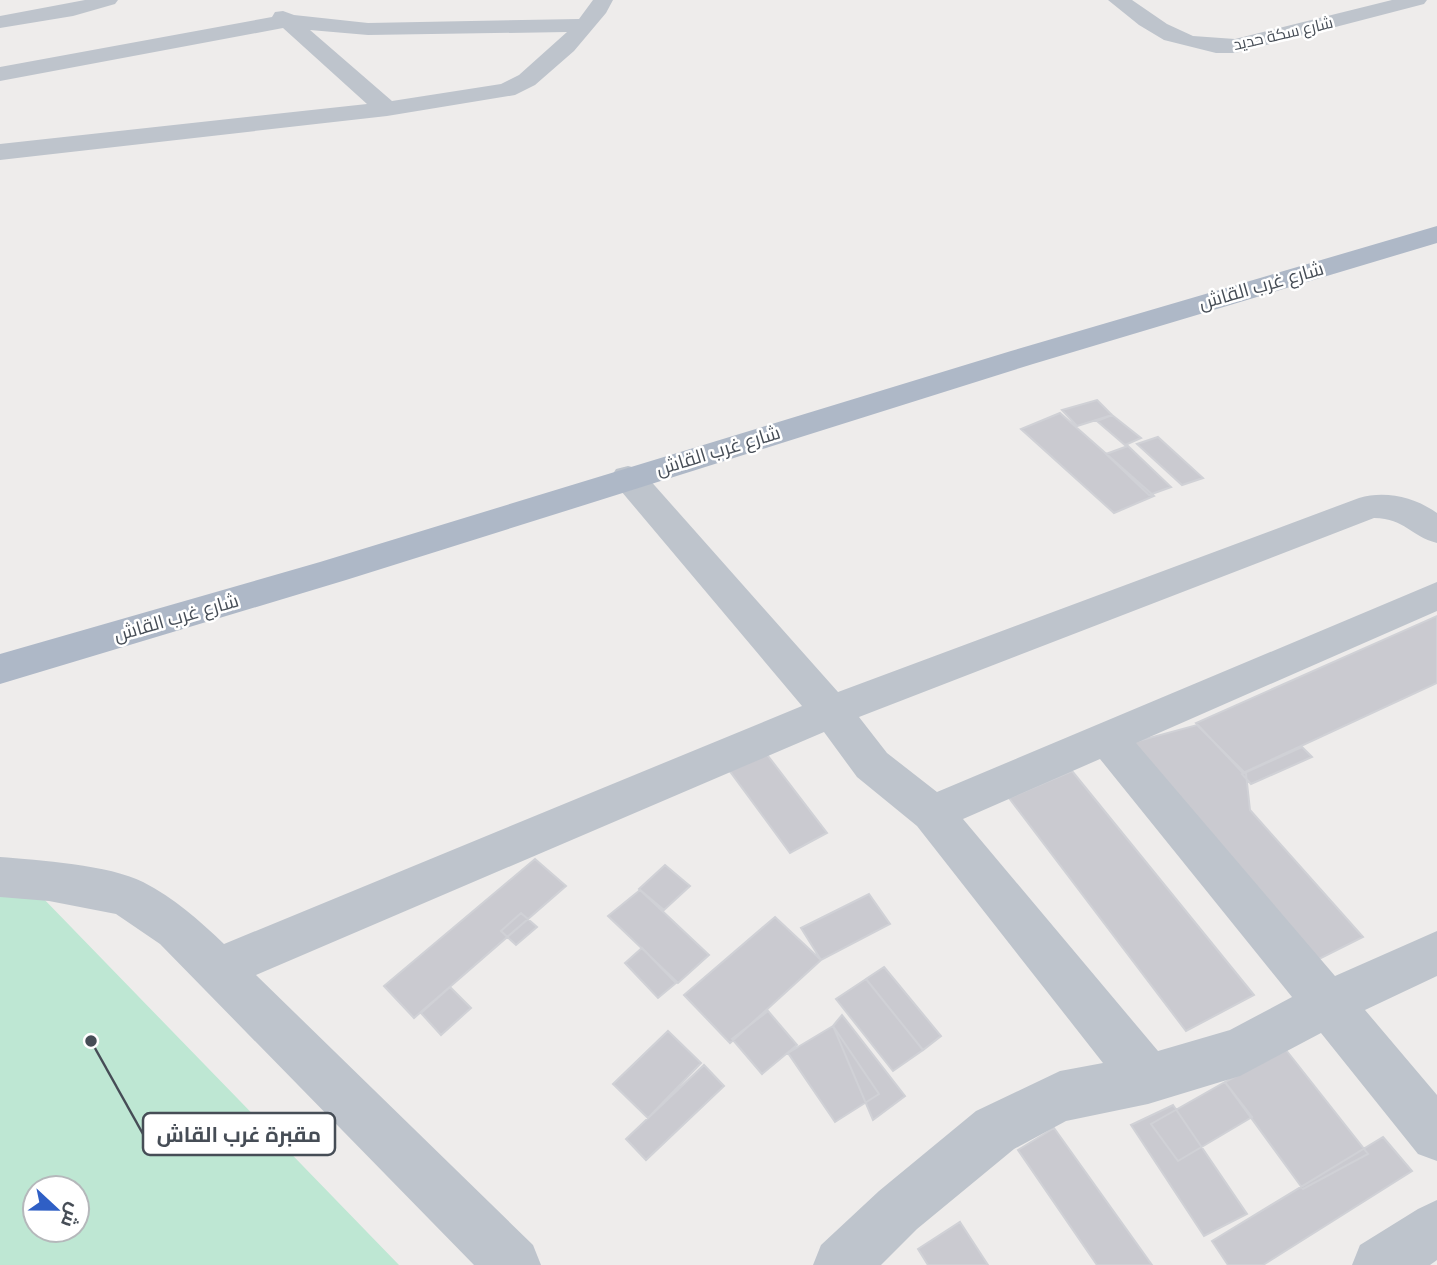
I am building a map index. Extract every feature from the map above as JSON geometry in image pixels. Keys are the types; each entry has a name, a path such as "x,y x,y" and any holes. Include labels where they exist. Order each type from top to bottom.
{"main road":[{"name":"شارع غرب القاش","path":"0,669 330,572 628,477 1175,310 1437,234"}],"street":[{"path":"0,22 72,5 108,0"},
{"path":"273,0 286,21 387,109"},
{"path":"1,146 387,109 507,90 527,80 586,25 603,0"},
{"name":"شارع سكة حديد","path":"1118,0 1167,34 1184,42 1210,47 1235,46 1416,0"},
{"path":"72,5 91,58"},
{"path":"0,74 286,21 368,29 586,25"},
{"path":"628,477 831,711 872,765 932,813 1148,1079"},
{"path":"216,969 831,711 1371,506 1396,506 1420,517 1437,531"},
{"path":"932,813 1437,596"},
{"path":"1106,737 1437,1135"},
{"path":"0,877 49,881 126,896 177,929 513,1265"},
{"path":"841,1265 898,1210 995,1130 1060,1097 1148,1079 1240,1052 1326,1004 1437,953"},
{"path":"1380,1265 1437,1228"}],"green space":[{"path":"0,891 40,895 399,1265 0,1265"}],"building":[{"path":"1097,400 1112,415 1077,426 1062,410"},
{"path":"1060,413 1154,496 1114,513 1021,429"},
{"path":"1112,415 1141,438 1125,445 1097,421"},
{"path":"1158,437 1203,478 1182,485 1137,444"},
{"path":"1128,446 1171,487 1149,495 1106,454"},
{"path":"1437,616 1437,683 1243,773 1196,723"},
{"path":"1197,725 1246,774 1250,810 1363,937 1297,970 1112,748"},
{"path":"1302,747 1312,757 1251,784 1242,774"},
{"path":"765,752 827,833 790,853 729,770"},
{"path":"1072,771 1254,995 1186,1031 1009,798"},
{"path":"535,859 566,886 414,1018 384,986"},
{"path":"665,865 690,886 664,910 639,889"},
{"path":"640,890 709,955 678,983 608,916"},
{"path":"869,894 890,924 821,960 801,928"},
{"path":"521,913 537,927 516,945 501,931"},
{"path":"775,917 821,960 730,1043 684,995"},
{"path":"642,948 676,983 658,998 625,963"},
{"path":"884,967 941,1036 923,1050 866,979"},
{"path":"866,979 923,1050 893,1071 836,999"},
{"path":"450,987 471,1008 441,1035 421,1013"},
{"path":"768,1011 797,1045 762,1074 732,1039"},
{"path":"842,1015 905,1096 873,1120 833,1026"},
{"path":"833,1026 879,1094 835,1122 788,1053"},
{"path":"668,1031 701,1063 648,1118 613,1084"},
{"path":"1286,1050 1368,1154 1303,1189 1225,1082"},
{"path":"704,1065 724,1086 646,1160 626,1139"},
{"path":"1225,1082 1252,1117 1178,1161 1151,1124"},
{"path":"1173,1105 1247,1214 1204,1236 1131,1125"},
{"path":"1054,1128 1152,1265 1097,1265 1018,1150"},
{"path":"1383,1137 1412,1171 1263,1265 1228,1265 1212,1241"},
{"path":"960,1222 988,1265 928,1265 918,1249"}],"place":[{"name":"مقبرة غرب القاش","path":"91,1041"}]}
